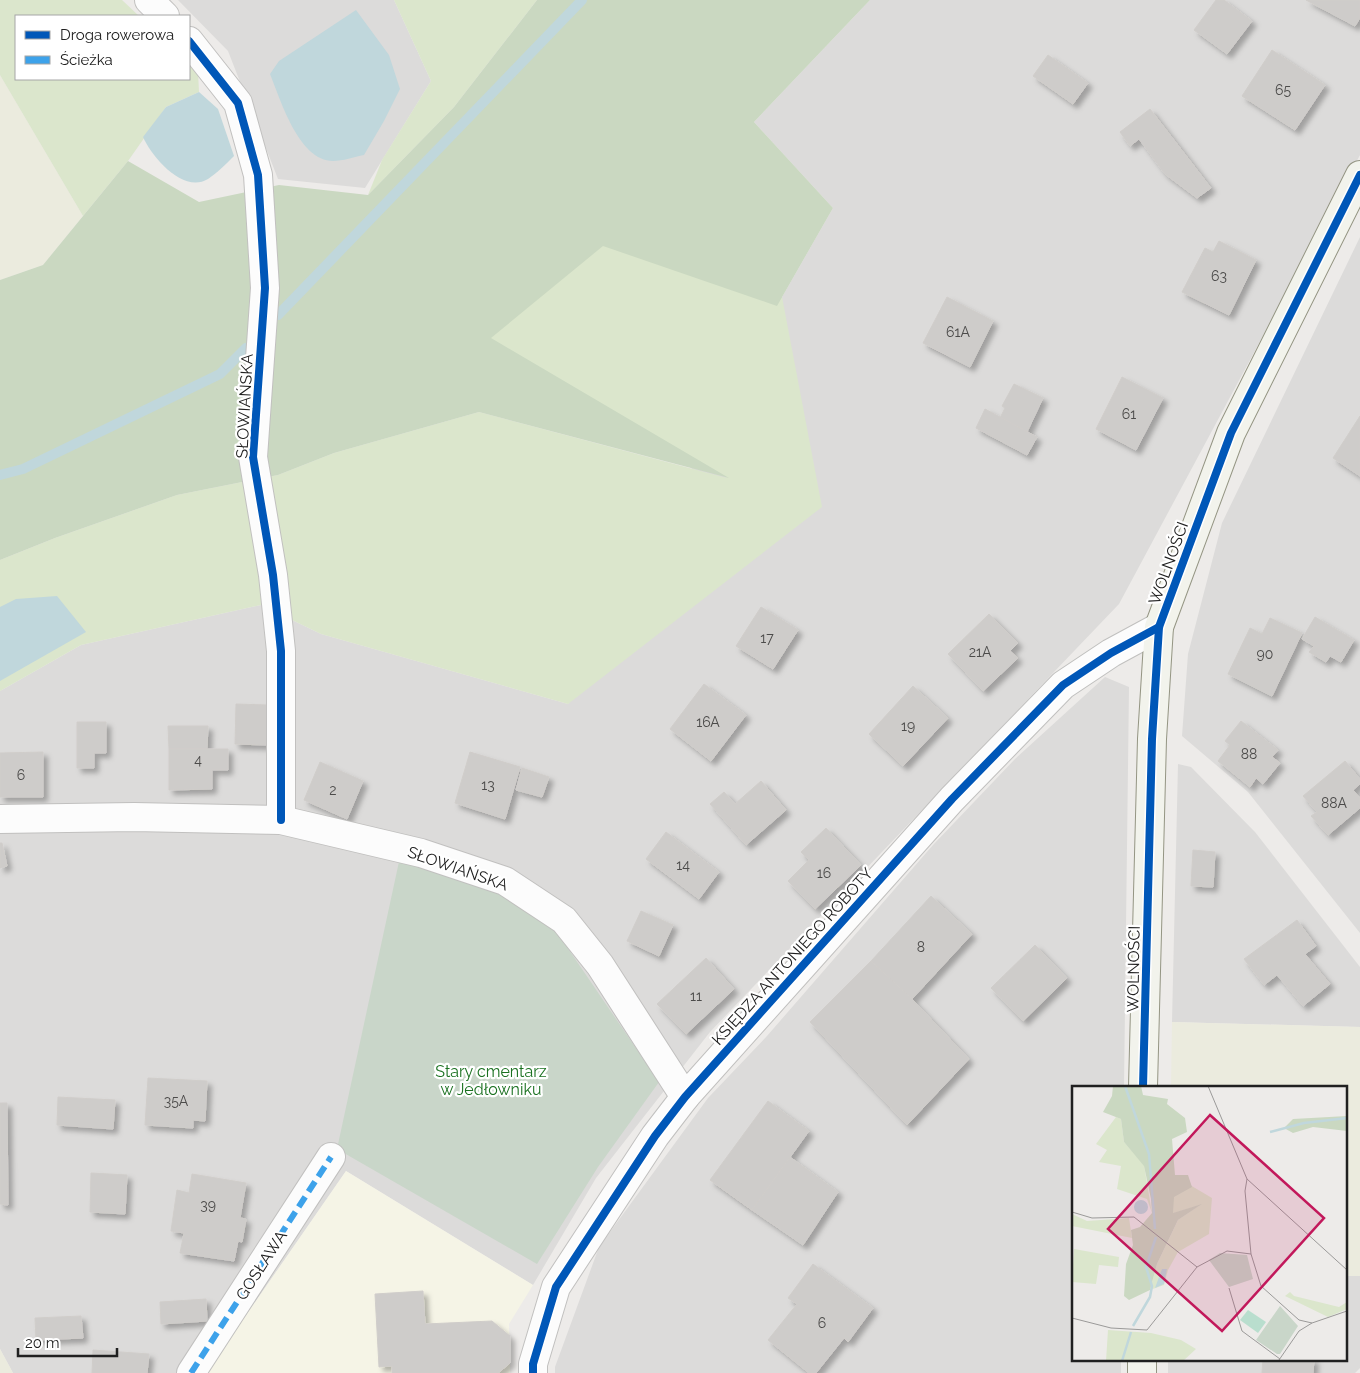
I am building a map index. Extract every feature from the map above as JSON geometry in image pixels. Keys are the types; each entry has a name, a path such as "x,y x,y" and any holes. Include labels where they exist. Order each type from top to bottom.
{"street":[{"path":"149,0 164,15"},
{"name":"SŁOWIAŃSKA","path":"190,42 238,103 258,175 265,288 253,457 272,576 281,651 281,820"},
{"name":"WOLNOŚCI","path":"1143,1086 1152,739 1160,627 1231,433 1360,175"},
{"name":"KSIĘDZA ANTONIEGO ROBOTY","path":"533,1373 533,1364 556,1287 655,1136 685,1097 952,799 1063,685 1111,653 1160,627"},
{"name":"SŁOWIAŃSKA","path":"0,819 134,817 281,820 421,853 505,881 564,920 600,965 685,1097"},
{"name":"GOSŁAWA","path":"191,1373 331,1157"},
{"path":"1142,1360 1142,1373"}],"shaded area":[{"path":"178,0 394,0 431,81 365,188 278,179 228,51"},
{"path":"870,0 1360,0 1360,155 1119,604 710,1032 596,1178 533,1285 346,1171 206,1373 13,1373 0,1349 0,691 81,645 261,605 321,634 568,704 777,306 833,208 754,122"},
{"path":"0,75 83,216 43,265 0,280"},
{"path":"1360,237 1360,933 1248,792 1182,736 1188,654 1222,523"},
{"path":"1105,677 1129,687 1124,1086 1072,1086 1072,1360 1121,1360 1121,1373 555,1373 555,1367 599,1247 708,1098 767,1036 933,845 1015,759"},
{"path":"1178,764 1191,767 1255,832 1360,967 1360,1027 1172,1022"},
{"path":"1172,1022 1360,1027 1360,1276 1348,1276 1348,1086 1171,1086"},
{"path":"346,1171 533,1285 509,1324 510,1373 206,1373"},
{"path":"1348,1276 1360,1276 1360,1368 1355,1373 1168,1373 1168,1360 1348,1360"},
{"path":"0,1349 13,1373 0,1373"}],"green space":[{"path":"0,0 122,0 138,15 15,15 15,80 190,80 190,64 198,72 199,92 166,107 128,161 83,216 0,75"},
{"path":"394,0 537,0 454,107 368,195 382,160 431,81"},
{"path":"537,0 870,0 754,122 833,208 777,306 603,246 491,338 729,478 479,412 334,453 278,475 177,495 55,538 0,560 0,280 43,265 128,161 199,202 279,185 368,195 454,107"},
{"path":"597,220 779,281 822,507 568,704 321,634 261,605 81,645 0,691 0,560 55,538 177,495 278,475 334,453 479,412 727,478 473,332"},
{"name":"Stary cmentarz w Jedłowniku","path":"400,857 508,894 554,928 659,1082 598,1167 537,1264 337,1149"}],"water":[{"path":"356,10 389,55 400,89 364,155 333,161 321,158 310,151 301,141 286,113 270,74 279,61"},
{"path":"199,92 218,109 234,156 208,179 189,182 179,178 161,163 143,137 166,107"},
{"path":"57,596 86,632 0,681 0,607 16,599"}],"building":[{"path":"1216,0 1224,0 1252,21 1227,54 1194,30"},
{"path":"1306,0 1360,0 1360,18 1355,26"},
{"path":"1272,50 1325,85 1295,130 1242,96"},
{"path":"1048,55 1088,83 1073,104 1033,76"},
{"path":"1150,109 1211,188 1197,198 1165,174 1139,139 1130,146 1120,132"},
{"path":"1219,241 1256,260 1229,315 1182,292 1205,248 1213,252"},
{"path":"947,297 993,321 970,367 923,343"},
{"path":"1122,377 1163,398 1136,450 1096,429"},
{"path":"1014,384 1043,398 1027,432 1000,418 1005,408 1002,406"},
{"path":"985,409 1037,437 1027,455 976,428"},
{"path":"1360,416 1360,476 1333,458"},
{"path":"761,607 798,630 773,669 736,646"},
{"path":"989,614 1018,643 1010,651 1018,658 983,691 948,654"},
{"path":"1315,617 1354,640 1341,662 1330,656 1326,662 1309,652 1314,646 1302,639"},
{"path":"1270,618 1302,633 1272,696 1228,674 1250,628 1262,634"},
{"path":"704,684 746,715 711,761 670,729"},
{"path":"913,686 948,718 903,766 869,734"},
{"path":"236,704 267,705 267,745 235,744"},
{"path":"1241,721 1278,750 1272,757 1280,763 1263,784 1256,778 1250,787 1218,761 1230,745 1225,741"},
{"path":"77,722 106,722 106,753 94,753 94,768 77,768"},
{"path":"168,726 208,726 207,749 169,749"},
{"path":"169,749 228,749 228,770 212,770 212,789 169,790"},
{"path":"43,752 43,797 0,797 0,753"},
{"path":"470,752 520,767 505,819 455,803"},
{"path":"1345,761 1360,779 1360,784 1353,790 1360,798 1360,808 1328,835 1311,816 1317,812 1303,796"},
{"path":"320,762 363,781 347,819 304,800"},
{"path":"522,768 549,777 542,797 516,790"},
{"path":"761,781 786,810 746,845 710,804 724,792 735,804"},
{"path":"826,828 861,865 815,909 788,881 809,860 801,852"},
{"path":"666,832 719,872 699,899 646,859"},
{"path":"0,843 2,843 7,866 0,868"},
{"path":"1193,850 1215,852 1213,887 1191,886"},
{"path":"931,896 972,934 912,999 871,961"},
{"path":"641,911 673,925 659,956 627,941"},
{"path":"1297,920 1316,946 1305,954 1330,984 1303,1006 1277,975 1264,985 1244,959"},
{"path":"1035,945 1067,978 1023,1021 991,988"},
{"path":"706,958 734,989 686,1034 657,1004"},
{"path":"871,961 912,999 969,1059 907,1125 810,1022"},
{"path":"148,1078 207,1081 205,1121 193,1120 193,1128 145,1125"},
{"path":"58,1097 115,1100 113,1129 57,1125"},
{"path":"768,1101 809,1131 752,1210 710,1180"},
{"path":"0,1103 7,1103 8,1205 0,1204"},
{"path":"790,1157 838,1192 803,1245 752,1210"},
{"path":"91,1173 127,1175 125,1214 90,1212"},
{"path":"192,1174 246,1183 240,1218 246,1219 242,1242 238,1241 234,1261 180,1253 184,1233 171,1231 177,1190 189,1193"},
{"path":"813,1264 873,1308 848,1342 844,1338 816,1373 809,1373 768,1340 797,1304 788,1298"},
{"path":"423,1291 425,1324 492,1321 510,1336 510,1363 498,1373 392,1373 392,1366 379,1367 375,1294"},
{"path":"206,1299 207,1321 161,1324 160,1302"},
{"path":"81,1316 83,1338 36,1340 35,1318"},
{"path":"93,1350 149,1354 147,1373 92,1373"},
{"path":"1263,1360 1314,1360 1313,1373 1262,1373"}],"waterway":[{"path":"278,315 582,0"},
{"path":"0,475 23,469 220,374 246,348"}],"marked path":[{"path":"191,1373 331,1157"}],"cycle path":[{"path":"190,42 238,103 258,175 265,288 253,457 273,575 281,651 281,820"},
{"path":"1143,1086 1152,739 1159,627 1231,433 1360,175"},
{"path":"533,1373 533,1364 556,1287 655,1136 685,1097 952,799 1063,685 1111,653 1159,627"}]}
